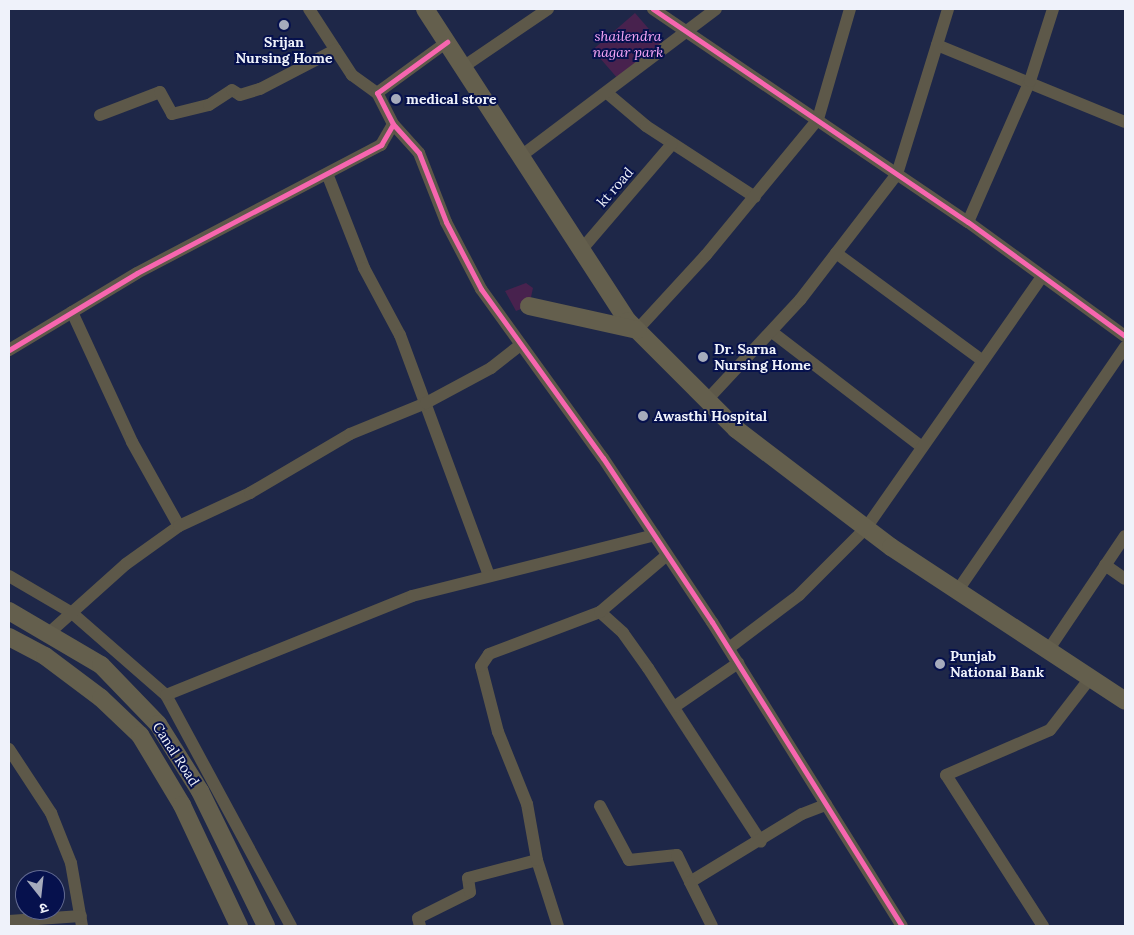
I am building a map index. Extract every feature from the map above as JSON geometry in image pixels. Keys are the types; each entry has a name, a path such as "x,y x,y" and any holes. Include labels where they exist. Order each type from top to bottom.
{"main road":[{"path":"425,9 637,330 736,429 866,528 1125,700"},
{"path":"529,306 637,330"},
{"name":"Canal Road","path":"9,610 101,665 158,724 200,791 266,926"},
{"name":"Canal Road","path":"9,637 45,656 94,693 140,734 182,805 239,926"}],"street":[{"path":"309,9 352,75 378,93 392,124 419,154 446,222 481,289 518,347 603,458 729,648 902,926"},
{"path":"463,67 548,9"},
{"path":"652,9 682,32 818,119 968,222 1041,278 1124,332"},
{"path":"521,156 607,93 682,32 716,9"},
{"path":"637,330 755,197 818,119 850,9"},
{"path":"707,400 772,332 897,174 948,9"},
{"path":"968,222 1030,81 1053,9"},
{"path":"378,93 447,42"},
{"path":"937,46 1030,81 1125,122"},
{"path":"100,115 160,92 172,114 209,105 232,90 240,95 260,89 335,50"},
{"path":"607,93 672,144 755,197"},
{"path":"9,350 137,273 328,176 381,145 392,124"},
{"name":"kt road","path":"582,249 672,144"},
{"path":"328,176 364,268 400,335 489,576"},
{"path":"836,253 983,361"},
{"path":"729,648 799,594 866,528 1041,278"},
{"path":"72,312 132,442 179,526"},
{"path":"772,332 922,448"},
{"path":"49,633 126,564 179,526 250,493 350,434 426,403 491,368 518,347"},
{"path":"958,590 1125,347"},
{"path":"166,696 412,596 654,535"},
{"path":"1049,649 1125,536"},
{"path":"558,926 537,860 527,804 498,732 482,666 489,654 600,612 667,555"},
{"path":"1105,565 1125,579"},
{"path":"9,576 72,613 166,696 290,926"},
{"path":"600,612 622,633 674,707 761,842"},
{"path":"674,707 738,664"},
{"path":"1043,926 946,775 1050,730 1091,677"},
{"path":"9,749 50,813 71,863 82,921 9,921"},
{"path":"690,882 761,842 802,814 826,805"},
{"path":"600,806 629,860 677,855 712,926"},
{"path":"420,926 418,918 470,892 468,878 537,860"}],"green space":[{"name":"shailendra nagar park","path":"635,13 662,44 620,81 593,50"},
{"path":"526,283 533,288 529,306 516,311 505,291"}],"cycle path":[{"path":"653,9 968,222 1125,336"},
{"path":"9,350 137,273 381,145 393,124 377,93 447,42"},
{"path":"393,124 419,153 446,222 481,289 603,458 712,622 902,926"}],"place":[{"name":"Srijan Nursing Home","path":"284,25"},
{"name":"medical store","path":"396,99"},
{"name":"Dr. Sarna Nursing Home","path":"703,357"},
{"name":"Awasthi Hospital","path":"643,416"},
{"name":"Punjab National Bank","path":"940,664"}]}
